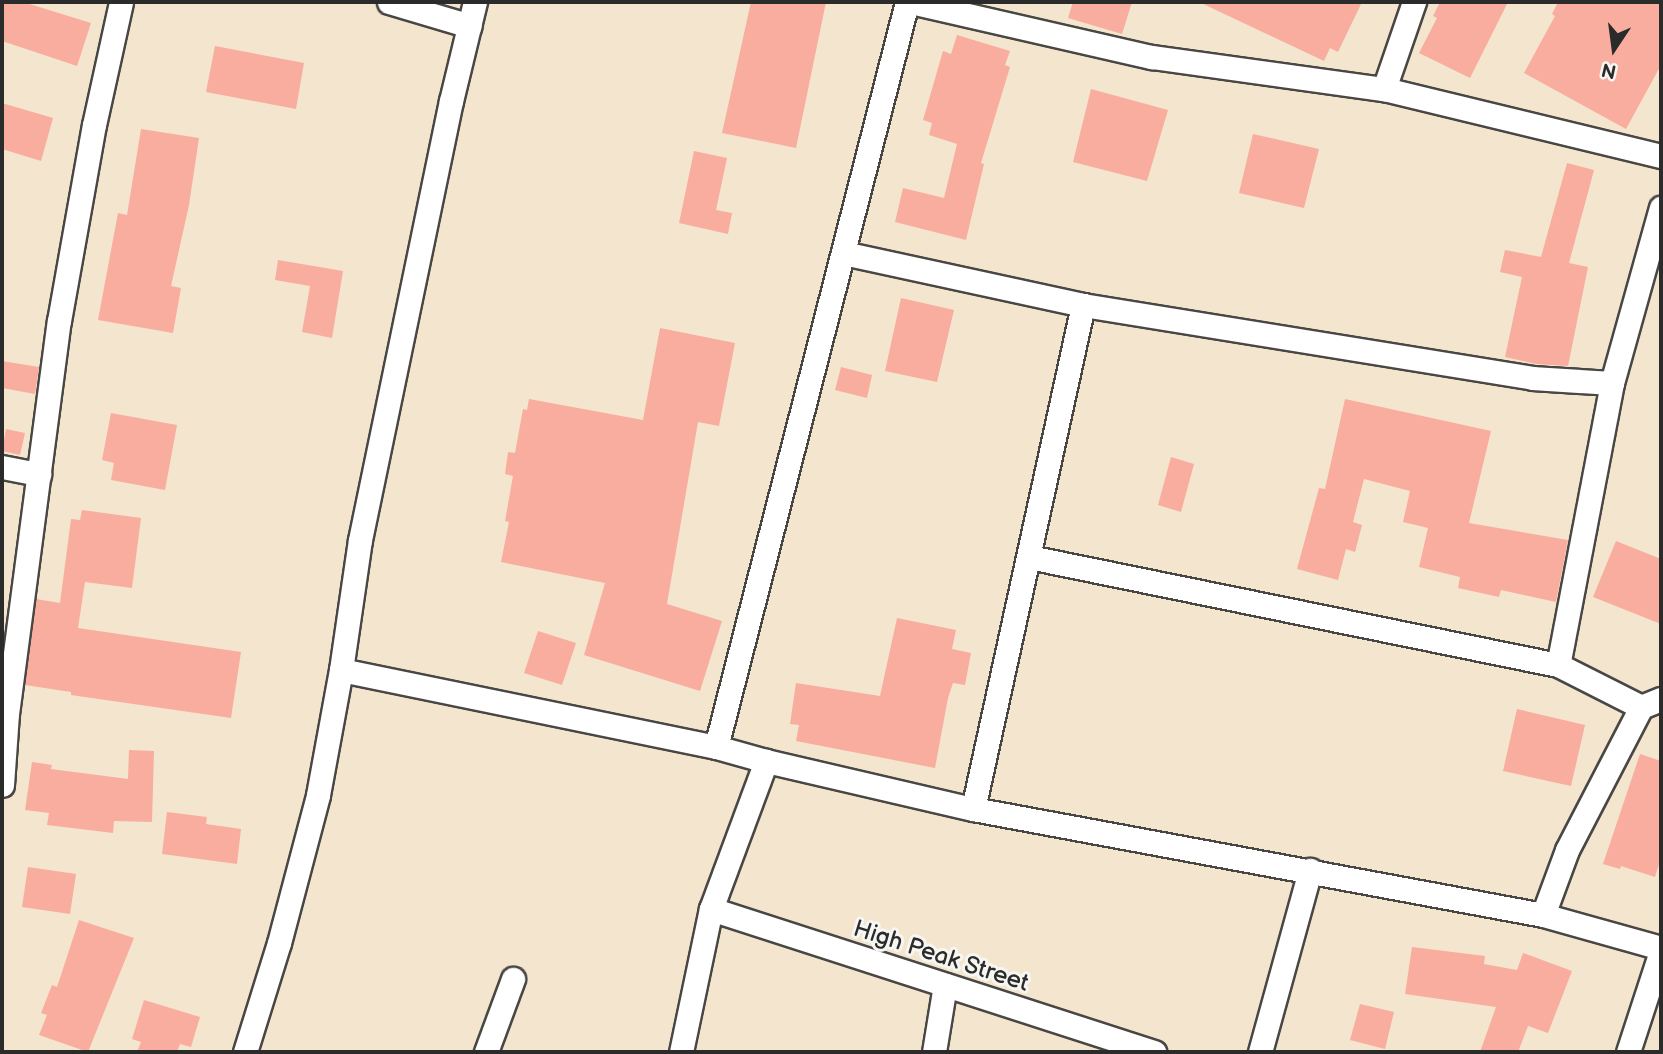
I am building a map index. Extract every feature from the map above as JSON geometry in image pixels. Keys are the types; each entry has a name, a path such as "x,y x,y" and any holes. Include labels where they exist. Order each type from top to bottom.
{"street":[{"path":"2,785 5,714 59,321 94,125 121,2"},
{"path":"389,2 470,26"},
{"path":"245,1052 279,943 318,795 341,670 359,540 451,102 475,2"},
{"path":"716,747 909,2 1152,57 1384,89 1661,156"},
{"path":"1384,89 1414,2"},
{"path":"1558,665 1612,383 1661,208"},
{"path":"843,253 1083,305 1532,378 1612,383"},
{"path":"972,809 1083,305"},
{"path":"2,467 39,474"},
{"path":"1029,557 1283,611 1558,665 1651,703 1567,850 1543,915"},
{"path":"341,670 716,747 972,809 1543,915 1661,950 1628,1052"},
{"path":"681,1052 710,909 766,761"},
{"path":"1260,1052 1311,870"},
{"name":"High Peak Street","path":"710,909 1155,1052"},
{"path":"486,1052 513,979"},
{"path":"934,1052 945,985"}],"building":[{"path":"2,2 23,2 91,23 77,66 2,41"},
{"path":"751,2 826,2 796,148 722,133"},
{"path":"1073,2 1132,2 1122,34 1068,18"},
{"path":"1199,2 1362,2 1338,52 1330,48 1324,61"},
{"path":"1440,2 1508,2 1470,78 1419,53 1437,18 1433,16"},
{"path":"1558,2 1661,2 1661,65 1626,129 1524,73 1555,16 1552,14"},
{"path":"957,35 1010,51 1005,65 1010,67 981,163 984,164 966,240 895,222 903,188 944,198 957,144 929,135 932,123 923,120 943,51 951,54"},
{"path":"215,46 304,63 296,109 206,92"},
{"path":"1091,89 1168,110 1147,181 1073,162"},
{"path":"2,103 53,118 41,161 2,149"},
{"path":"141,129 199,138 189,205 171,286 181,288 173,333 98,320 118,213 127,215"},
{"path":"1253,134 1319,149 1304,208 1239,193"},
{"path":"694,151 727,158 716,210 732,213 728,234 679,223"},
{"path":"1567,163 1594,170 1569,263 1588,267 1568,366 1536,364 1505,357 1522,277 1500,272 1505,250 1541,257"},
{"path":"278,260 343,271 332,338 302,332 310,286 275,280"},
{"path":"901,298 954,310 937,382 885,371"},
{"path":"660,328 735,343 719,426 698,422 667,604 722,621 700,691 584,655 605,583 501,562 509,522 505,521 513,476 505,474 508,452 515,453 523,409 527,410 529,399 643,420"},
{"path":"2,361 39,367 35,394 2,388"},
{"path":"841,367 872,375 867,398 835,390"},
{"path":"1345,399 1491,431 1469,523 1568,540 1556,602 1501,590 1499,597 1458,588 1460,577 1419,567 1428,528 1403,522 1410,491 1364,479 1353,522 1362,525 1355,552 1346,549 1338,580 1297,569 1319,488 1325,489"},
{"path":"111,413 177,425 165,490 111,480 114,463 102,460"},
{"path":"6,429 25,433 20,455 2,451"},
{"path":"1171,457 1194,464 1181,512 1158,505"},
{"path":"82,510 141,518 132,588 85,582 78,628 241,652 231,718 71,695 71,692 25,685 36,599 60,603 71,519 80,520"},
{"path":"1616,541 1661,559 1661,624 1593,597"},
{"path":"897,618 956,630 952,649 971,653 965,685 953,683 948,698 935,768 796,741 799,725 790,724 796,683 880,696"},
{"path":"538,631 576,643 562,685 524,673"},
{"path":"1517,709 1585,725 1571,786 1503,771"},
{"path":"129,750 154,751 152,822 114,821 113,833 47,825 49,813 25,810 32,762 52,765 51,769 128,779"},
{"path":"1640,754 1661,761 1661,858 1655,877 1621,866 1620,869 1603,864"},
{"path":"167,812 207,817 206,824 241,829 237,864 162,854"},
{"path":"28,867 76,874 70,914 22,907"},
{"path":"79,920 134,938 88,1052 39,1035 47,1015 41,1013 52,985 57,987"},
{"path":"1412,947 1485,956 1484,964 1517,970 1523,953 1572,971 1548,1033 1528,1026 1518,1052 1480,1052 1496,1007 1405,994"},
{"path":"144,1000 200,1017 191,1047 180,1044 177,1052 137,1052 141,1042 132,1039"},
{"path":"1360,1004 1394,1012 1385,1049 1350,1040"}]}
